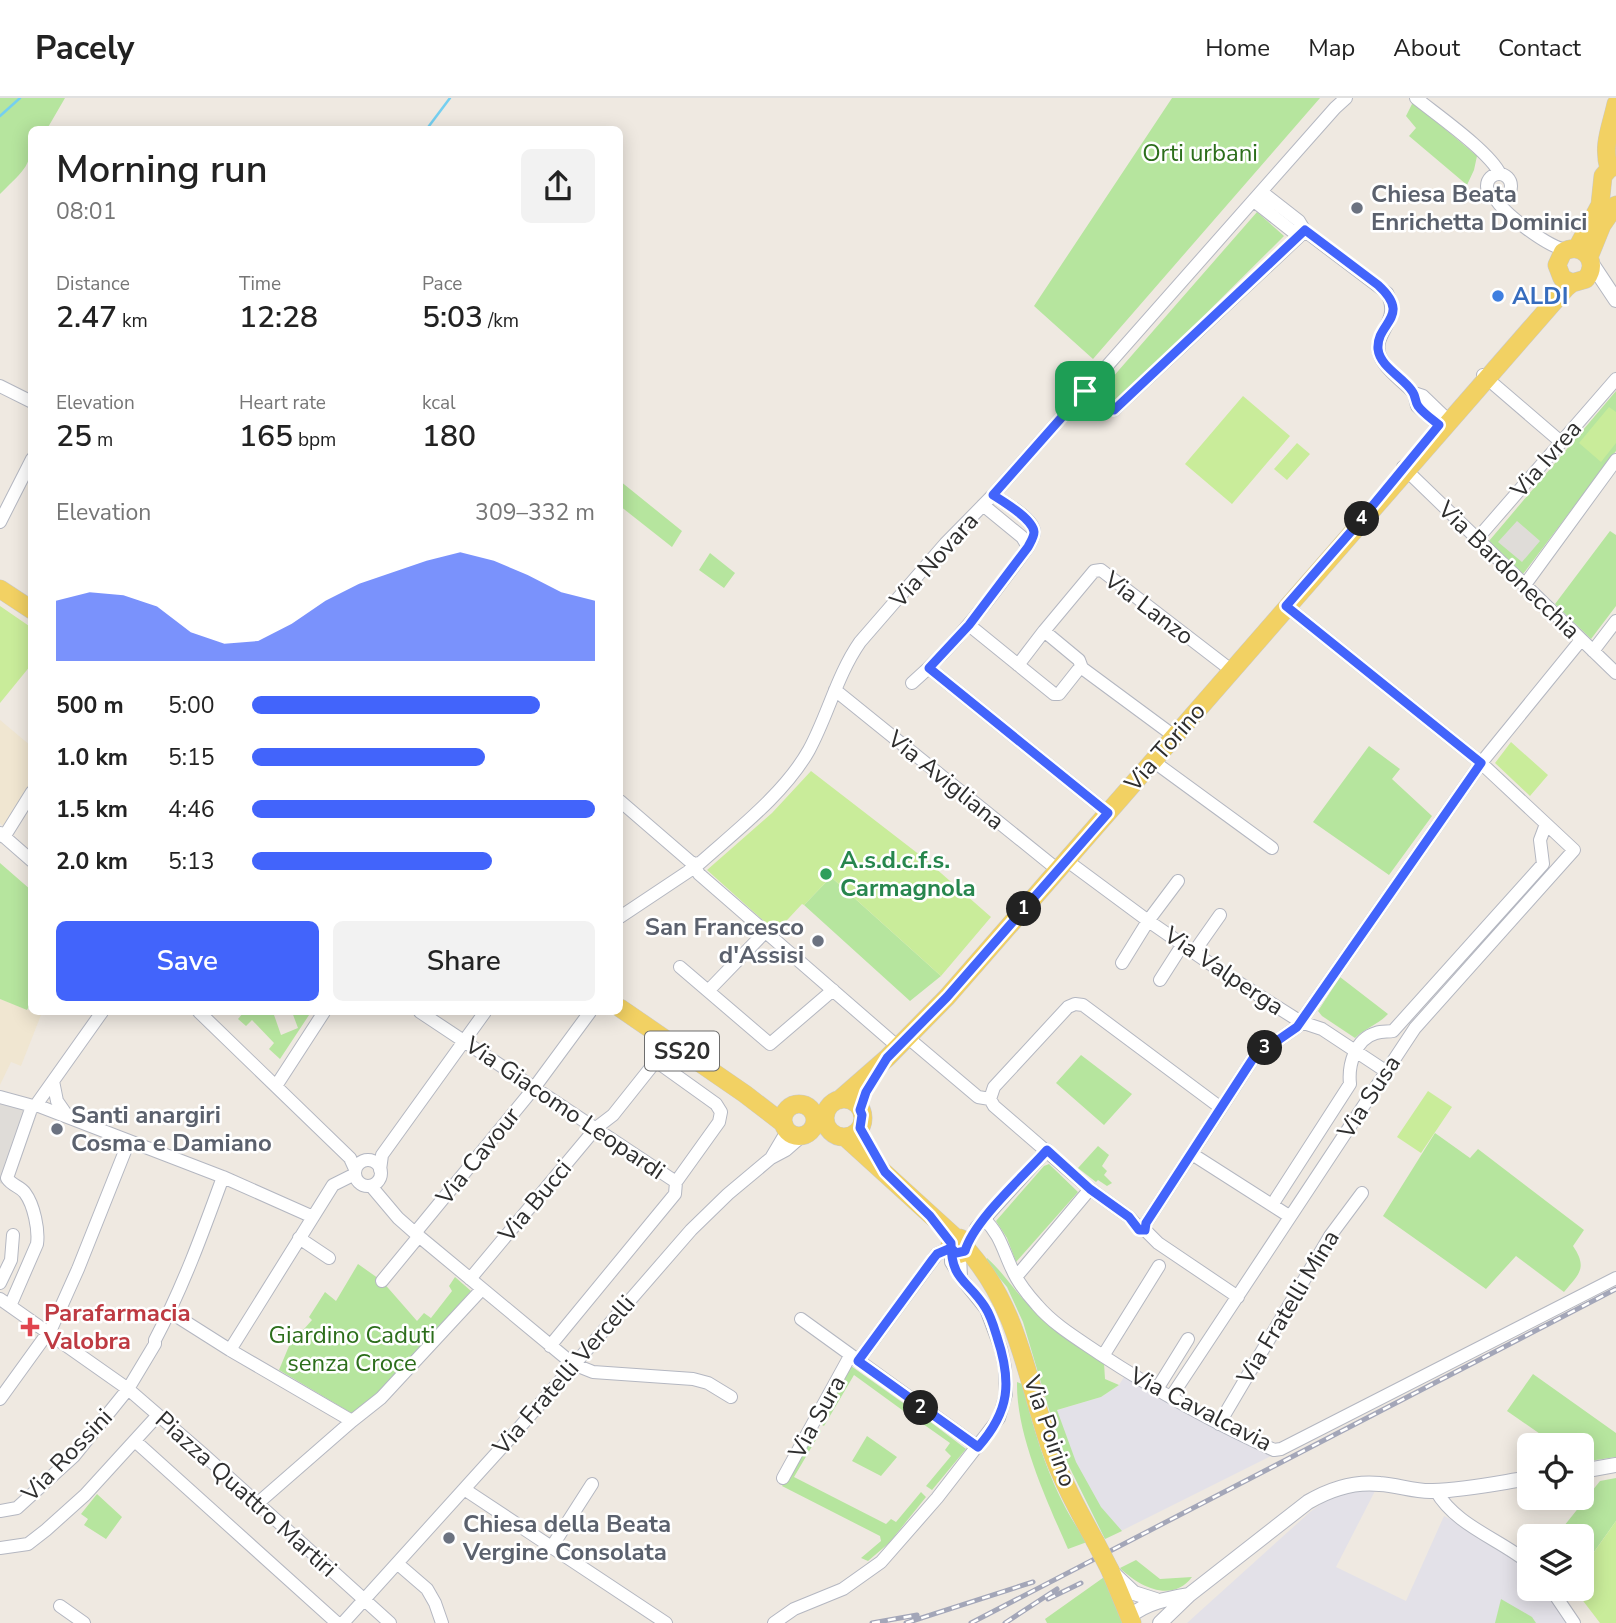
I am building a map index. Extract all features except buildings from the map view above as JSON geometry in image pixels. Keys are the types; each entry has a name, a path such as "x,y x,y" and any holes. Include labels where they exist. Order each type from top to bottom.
{"main road":[{"path":"1615,111 1616,136"},
{"name":"Via Torino","path":"834,1104 947,997 1485,377 1574,265 1602,225 1612,199 1603,176 1612,167 1606,155 1607,136 1615,111"},
{"path":"0,589 28,607"},
{"name":"SS20","path":"623,1011 745,1094 819,1126"},
{"name":"Via Torino","path":"819,1126 866,1092 897,1047"},
{"path":"851,1101 819,1126 809,1108 851,1101"},
{"path":"819,1126 834,1104"},
{"name":"Via Poirino","path":"819,1126 885,1172 930,1216 963,1240 998,1291 1014,1324 1049,1445 1069,1491 1110,1570 1131,1621"}],"street":[{"name":"Via Novara","path":"623,915 690,871 693,864 700,863 756,813 788,778 807,753 821,727 848,660 860,642 1258,197 1338,103 1346,98"},
{"path":"1416,98 1497,166 1487,190 1501,197"},
{"path":"1494,177 1510,180 1511,188 1501,197"},
{"path":"1258,197 1292,231 1305,230 1387,293 1392,309 1378,344 1380,355 1384,363 1414,393 1423,396 1444,423"},
{"path":"1501,197 1503,209 1539,238 1559,249 1615,299"},
{"path":"1085,391 1102,408 1114,410 1305,230"},
{"path":"1574,265 1615,299"},
{"path":"1485,377 1562,442"},
{"name":"Via Ivrea","path":"1476,539 1616,379"},
{"path":"0,386 28,400"},
{"path":"1524,586 1616,460"},
{"path":"0,522 28,466"},
{"name":"Via Bardonecchia","path":"1405,469 1616,673"},
{"path":"912,684 969,625 1028,547 1034,535 1034,528 1029,520 993,495"},
{"path":"984,505 1022,537 1028,547"},
{"name":"Via Lanzo","path":"1044,631 1098,569 1231,670"},
{"name":"Via Susa","path":"1171,1397 1415,1028 1574,850 1481,763 1286,606"},
{"path":"1593,651 1616,621"},
{"path":"969,625 1054,694 1059,694 1082,668"},
{"path":"1018,665 1044,631 1079,660 1082,668 1174,736"},
{"path":"1140,1224 1192,1154 1254,1057 1301,1022 1481,763 1581,640"},
{"path":"929,668 1108,813"},
{"name":"Via Avigliana","path":"835,690 1062,865"},
{"path":"1153,761 1272,848"},
{"path":"28,798 2,835 28,858"},
{"path":"623,803 693,864 699,874 897,1047 978,1097 990,1099 1090,1189 1140,1224 1158,1243 1238,1297"},
{"name":"Via Susa","path":"1272,1205 1350,1084 1350,1064 1356,1052 1365,1040 1375,1033 1393,1031 1543,864 1540,841 1546,824"},
{"name":"Via Valperga","path":"1062,865 1301,1022 1322,1029 1387,1072"},
{"path":"1122,963 1148,921 1178,881"},
{"path":"1160,980 1220,915"},
{"path":"708,991 766,931"},
{"path":"680,967 771,1044 833,990"},
{"path":"990,1099 994,1087 1068,1007 1075,1004 1083,1005 1221,1108"},
{"path":"5,1303 37,1244 38,1234 27,1195 4,1177 35,1105 100,1015"},
{"path":"202,1015 358,1165 358,1182 377,1179"},
{"path":"276,1086 322,1015"},
{"name":"Via Giacomo Leopardi","path":"425,1015 676,1182"},
{"path":"377,1179 382,1155 483,1015"},
{"name":"Via Cavour","path":"382,1281 534,1088 588,1015"},
{"name":"Via Bucci","path":"470,1279 596,1128 612,1115 656,1061 716,1104 721,1112 719,1122 676,1182"},
{"path":"53,1081 58,1101 66,1115"},
{"path":"0,1097 66,1115 223,1177 313,1217"},
{"name":"Via Fratelli Vercelli","path":"343,1623 691,1230 771,1158 819,1126"},
{"path":"0,1399 52,1327 129,1141"},
{"name":"Via Sura","path":"783,1478 854,1358 937,1254 963,1240 1047,1150"},
{"path":"1192,1154 1289,1216"},
{"path":"230,1350 336,1181 358,1165 382,1155"},
{"path":"358,1165 375,1163 382,1198 398,1218 573,1364 593,1372 693,1379 708,1383 731,1397"},
{"name":"Via Rossini","path":"0,1511 17,1508 51,1478 74,1456 128,1389 155,1344 170,1312 196,1252 223,1177"},
{"path":"550,1346 676,1194 676,1182"},
{"path":"1016,1277 1090,1189"},
{"name":"Via Fratelli Mina","path":"1219,1424 1329,1236 1362,1193"},
{"name":"Via Cavalcavia","path":"963,1240 996,1231 1016,1277 1039,1307 1068,1333 1171,1397 1274,1450 1281,1449 1616,1278"},
{"path":"0,1283 10,1260 13,1235"},
{"path":"299,1238 330,1258"},
{"path":"774,1623 794,1609 844,1589 881,1562 995,1426 1006,1394 1006,1377 1001,1349 986,1309 961,1278 963,1240"},
{"path":"1102,1356 1159,1266"},
{"path":"258,1503 382,1398 482,1289"},
{"name":"Piazza Quattro Martiri","path":"5,1303 128,1389 390,1623"},
{"path":"170,1312 352,1421"},
{"path":"801,1319 978,1447"},
{"path":"1157,1389 1188,1339"},
{"path":"0,1548 28,1544 46,1530 85,1495 158,1415"},
{"name":"Piazza Quattro Martiri","path":"135,1441 337,1623"},
{"path":"1594,1469 1616,1465"},
{"path":"1160,1623 1189,1595 1308,1502 1324,1493 1348,1485 1379,1483 1418,1491 1436,1491 1517,1480"},
{"path":"551,1548 592,1484"},
{"path":"464,1489 666,1623"},
{"path":"1436,1491 1454,1513 1517,1554"},
{"path":"398,1564 427,1589 442,1623"},
{"path":"1110,1570 1134,1593 1156,1600"},
{"path":"1131,1621 1142,1607 1156,1600 1189,1595"},
{"path":"1559,1601 1574,1623"},
{"path":"60,1606 84,1623"}],"shaded area":[{"path":"1517,521 1540,541 1522,562 1498,542"},
{"path":"0,720 28,743 28,788 6,829 0,823"},
{"path":"0,999 28,1010 28,1015 41,1015 21,1066 11,1062 0,1085"},
{"path":"0,1093 38,1111 11,1188 0,1183"},
{"path":"1124,1377 1271,1456 1105,1539 1061,1450 1051,1412 1101,1397 1119,1385"},
{"path":"1376,1489 1336,1567 1406,1601 1444,1516 1471,1529 1517,1560 1517,1601 1554,1601 1569,1623 1187,1623 1310,1512 1328,1499 1347,1491"}],"green space":[{"path":"0,98 65,98 49,126 28,126 28,162 0,194"},
{"name":"Orti urbani","path":"1172,98 1320,98 1093,359 1034,306"},
{"path":"1413,102 1477,156 1467,185 1409,136 1416,128 1406,116"},
{"path":"1257,212 1284,236 1112,407 1098,394"},
{"path":"1616,391 1616,451 1523,574 1489,541"},
{"path":"1243,396 1290,436 1232,504 1185,464"},
{"path":"1609,407 1616,412 1616,443 1601,462 1579,443"},
{"path":"1297,443 1310,454 1287,480 1274,469"},
{"path":"623,483 682,531 672,547 623,508"},
{"path":"1610,531 1616,535 1616,606 1591,639 1555,604"},
{"path":"710,553 735,573 724,588 699,570"},
{"path":"0,606 28,625 28,669 0,703"},
{"path":"1511,742 1548,775 1530,796 1495,763"},
{"path":"1369,746 1400,769 1392,779 1432,816 1389,875 1313,822"},
{"name":"A.s.d.c.f.s. Carmagnola","path":"811,771 925,859 991,917 941,976 831,877 776,932 707,870 772,813"},
{"path":"0,863 28,887 28,1008 27,1010 0,999"},
{"path":"831,877 941,976 910,1001 804,905"},
{"path":"1340,977 1388,1014 1355,1038 1318,1011"},
{"path":"241,1015 274,1015 281,1035 298,1028 293,1015 309,1015 280,1059 269,1049 274,1043 252,1020 246,1026 238,1019"},
{"path":"1081,1055 1132,1094 1104,1125 1056,1083"},
{"path":"1428,1091 1452,1107 1421,1153 1397,1137"},
{"path":"1435,1133 1470,1158 1478,1149 1584,1230 1573,1246 1580,1260 1580,1271 1564,1292 1516,1256 1486,1289 1383,1216"},
{"path":"1098,1146 1109,1155 1102,1166 1107,1171 1104,1175 1112,1183 1107,1186 1098,1180 1096,1182 1078,1168"},
{"path":"1049,1164 1078,1192 1016,1262 1007,1238 996,1221 1044,1166"},
{"path":"987,1258 1045,1320 1104,1363 1105,1379 1119,1385 1101,1397 1057,1410 1076,1462 1101,1507 1122,1531 1105,1539 1061,1450 1023,1322 1007,1287 985,1261"},
{"name":"Giardino Caduti senza Croce","path":"358,1264 382,1281 417,1321 424,1313 431,1318 452,1291 449,1286 455,1277 471,1291 387,1384 353,1414 279,1370 289,1346 312,1320 309,1317 325,1292 336,1301"},
{"path":"851,1366 913,1410 909,1415 854,1375 824,1426 818,1423"},
{"path":"1533,1374 1616,1433 1616,1457 1594,1460 1594,1433 1539,1433 1507,1411"},
{"path":"1017,1382 1022,1384 1055,1486 1087,1542 1068,1549 1042,1489 1027,1445 1018,1402"},
{"path":"920,1414 966,1449 932,1490 926,1486 951,1456 945,1450 950,1443 916,1419"},
{"path":"816,1427 821,1431 794,1477 886,1524 891,1519 896,1522 921,1492 926,1497 889,1543 868,1561 861,1558 881,1541 880,1536 782,1486"},
{"path":"867,1436 897,1457 881,1476 852,1461"},
{"path":"1616,1478 1616,1521 1594,1552 1594,1524 1566,1524 1577,1510 1594,1510 1594,1488 1600,1481"},
{"path":"97,1494 122,1517 106,1539 84,1525 88,1519 81,1514"},
{"path":"1616,1521 1616,1623 1600,1623 1583,1601 1594,1601 1594,1552"},
{"path":"1136,1560 1160,1579 1192,1577 1175,1590 1165,1591 1145,1586 1120,1568"},
{"path":"1107,1575 1127,1623 1047,1623 1045,1619"},
{"path":"1501,1599 1532,1617 1536,1623 1495,1623"}],"waterway":[{"path":"0,116 20,98"},
{"path":"429,126 450,98"}],"railway":[{"path":"971,1623 1616,1289"},
{"path":"906,1623 1033,1582"},
{"path":"1048,1599 1081,1583"},
{"path":"1005,1623 1057,1589"},
{"path":"872,1623 917,1615"}],"place":[{"name":"Chiesa Beata Enrichetta Dominici","path":"1357,208"},
{"name":"ALDI","path":"1498,296"},
{"name":"A.s.d.c.f.s. Carmagnola","path":"826,874"},
{"name":"San Francesco d'Assisi","path":"818,941"},
{"name":"Santi anargiri Cosma e Damiano","path":"57,1129"},
{"name":"Parafarmacia Valobra","path":"30,1327"},
{"name":"Chiesa della Beata Vergine Consolata","path":"449,1538"}],"route":[{"path":"1085,391 993,495 1029,520 1034,528 1034,535 1028,547 969,625 929,668 1108,813 947,997 897,1046 866,1092 860,1110 860,1128 885,1172 930,1216 951,1243 950,1246 951,1248 951,1262 955,1271 986,1309 1001,1349 1006,1377 1005,1404 995,1426 978,1447 858,1361 895,1310 937,1254 951,1248 956,1253 965,1251 966,1243 978,1225 1047,1150 1090,1189 1129,1217 1139,1230 1145,1230 1146,1223 1254,1057 1297,1027 1481,763 1286,606 1439,425 1417,405 1414,393 1384,363 1380,355 1378,344 1391,317 1393,305 1387,293 1305,230 1114,410 1102,408 1085,391"}]}
